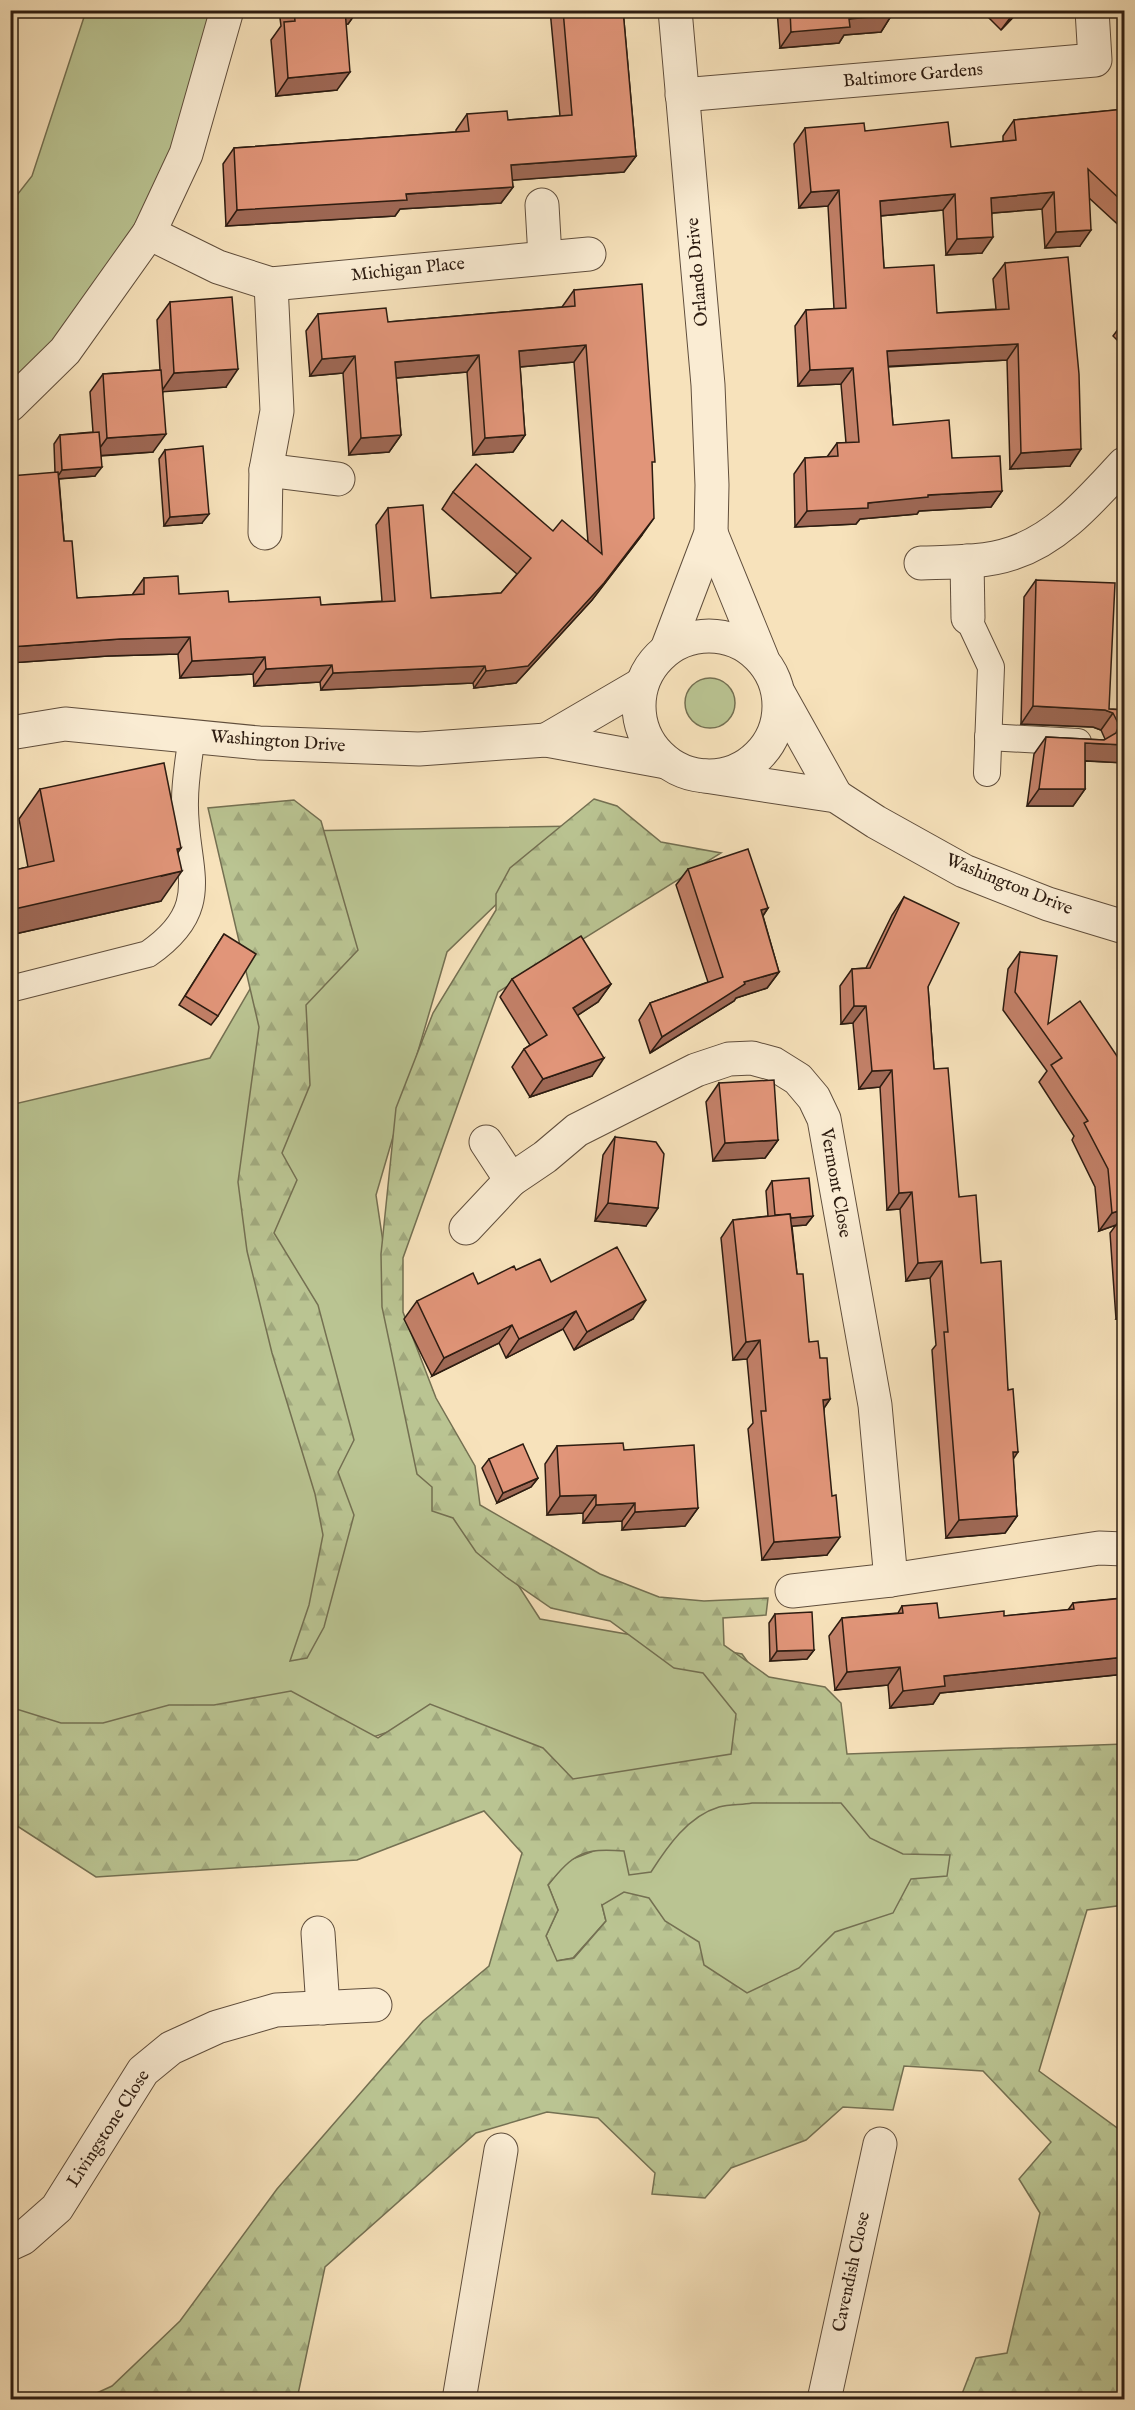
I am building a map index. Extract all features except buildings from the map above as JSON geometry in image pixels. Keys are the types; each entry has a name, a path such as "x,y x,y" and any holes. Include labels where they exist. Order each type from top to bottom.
{"street":[{"path":"10,405 65,351 149,233 186,154 227,10"},
{"name":"Orlando Drive","path":"675,10 708,385 711,533 762,658"},
{"name":"Baltimore Gardens","path":"682,95 1095,60 1092,10"},
{"path":"542,205 545,257"},
{"name":"Michigan Place","path":"149,233 218,267 271,284 589,254"},
{"path":"265,533 266,470 277,411 271,284"},
{"path":"921,563 966,561 1014,553 1047,536 1078,512 1125,464"},
{"path":"266,470 338,479"},
{"name":"Orlando Drive","path":"667,649 711,533"},
{"path":"966,561 968,618"},
{"path":"708,635 737,641 762,658 773,675 779,694 780,715 774,735 763,753 746,766 727,774 705,776 685,772 666,762 652,747 642,728 639,706 642,684 652,665 667,649 686,639 708,635"},
{"name":"Washington Drive","path":"546,740 642,684"},
{"name":"Washington Drive","path":"779,694 836,796"},
{"name":"Washington Drive","path":"10,733 65,724 260,743 419,749 546,740 666,762"},
{"name":"Washington Drive","path":"705,776 836,796 876,822 964,871 1048,904 1125,927"},
{"name":"Vermont Close","path":"466,1228 511,1180 545,1157 577,1130 696,1070 729,1059 752,1058 774,1064 798,1079 813,1098 824,1119 875,1405 891,1580"},
{"path":"486,1142 511,1180"},
{"path":"792,1591 891,1580 1099,1548 1125,1549"},
{"path":"318,1933 323,2008"},
{"name":"Livingstone Close","path":"10,2244 23,2238 57,2208 142,2072 171,2048 217,2027 276,2010 375,2005"},
{"name":"Cavendish Close","path":"824,2400 880,2144"},
{"path":"459,2400 501,2150"}],"lane":[{"path":"968,618 991,667 987,773"},
{"path":"10,988 148,954 164,942 179,925 189,907 194,888 184,801 192,736"},
{"path":"988,737 1092,742"}],"green space":[{"path":"86,11 226,11 182,162 11,403 10,204 32,176"},
{"path":"705,678 715,678 728,685 735,698 735,708 728,721 715,728 705,728 696,724 689,717 685,708 685,698 689,689 696,682"},
{"path":"594,799 617,806 661,842 721,853 498,992 403,1258 403,1312 436,1398 475,1466 480,1505 600,1574 659,1597 704,1601 768,1598 766,1615 723,1618 724,1645 769,1677 825,1687 841,1703 847,1754 1124,1744 1124,1905 1087,1910 1039,2071 1124,2133 1124,2399 960,2399 976,2358 1007,2353 1040,2213 1019,2179 1051,2142 983,2071 904,2066 893,2110 843,2107 806,2140 731,2168 705,2198 652,2194 655,2173 598,2118 547,2112 476,2133 325,2267 297,2399 63,2399 65,2394 88,2397 112,2386 180,2321 277,2189 423,2021 489,1966 522,1853 484,1811 357,1860 96,1877 11,1822 10,1707 61,1723 103,1723 169,1705 214,1705 291,1691 378,1738 430,1704 543,1748 573,1779 731,1754 736,1714 703,1673 674,1668 610,1621 551,1608 506,1577 476,1552 453,1518 432,1511 432,1487 417,1474 382,1307 381,1254 396,1108 433,1013 496,910 496,894 510,868","holes":["752,1803 841,1803 870,1838 903,1854 950,1855 947,1876 911,1879 893,1913 835,1932 799,1968 747,1993 704,1965 699,1942 665,1921 649,1898 624,1892 602,1905 606,1921 574,1958 557,1961 546,1936 558,1910 548,1885 565,1866 580,1855 598,1851 624,1851 629,1875 651,1872 671,1843 688,1825 708,1811 719,1807"]},
{"path":"294,800 321,821 358,950 306,1005 310,1085 282,1153 297,1180 274,1233 318,1305 354,1440 338,1472 354,1515 324,1627 307,1658 290,1661 309,1605 323,1535 315,1494 272,1353 247,1251 238,1182 259,1027 208,808"},
{"path":"577,826 447,952 376,1195 409,1416 540,1619 742,1654 821,1764 973,1847 958,1894 767,2029 602,1905 606,1921 573,1958 556,1961 546,1936 558,1910 548,1885 567,1861 599,1849 432,1717 249,1779 10,1763 10,1105 210,1058 279,939 247,832"}]}
